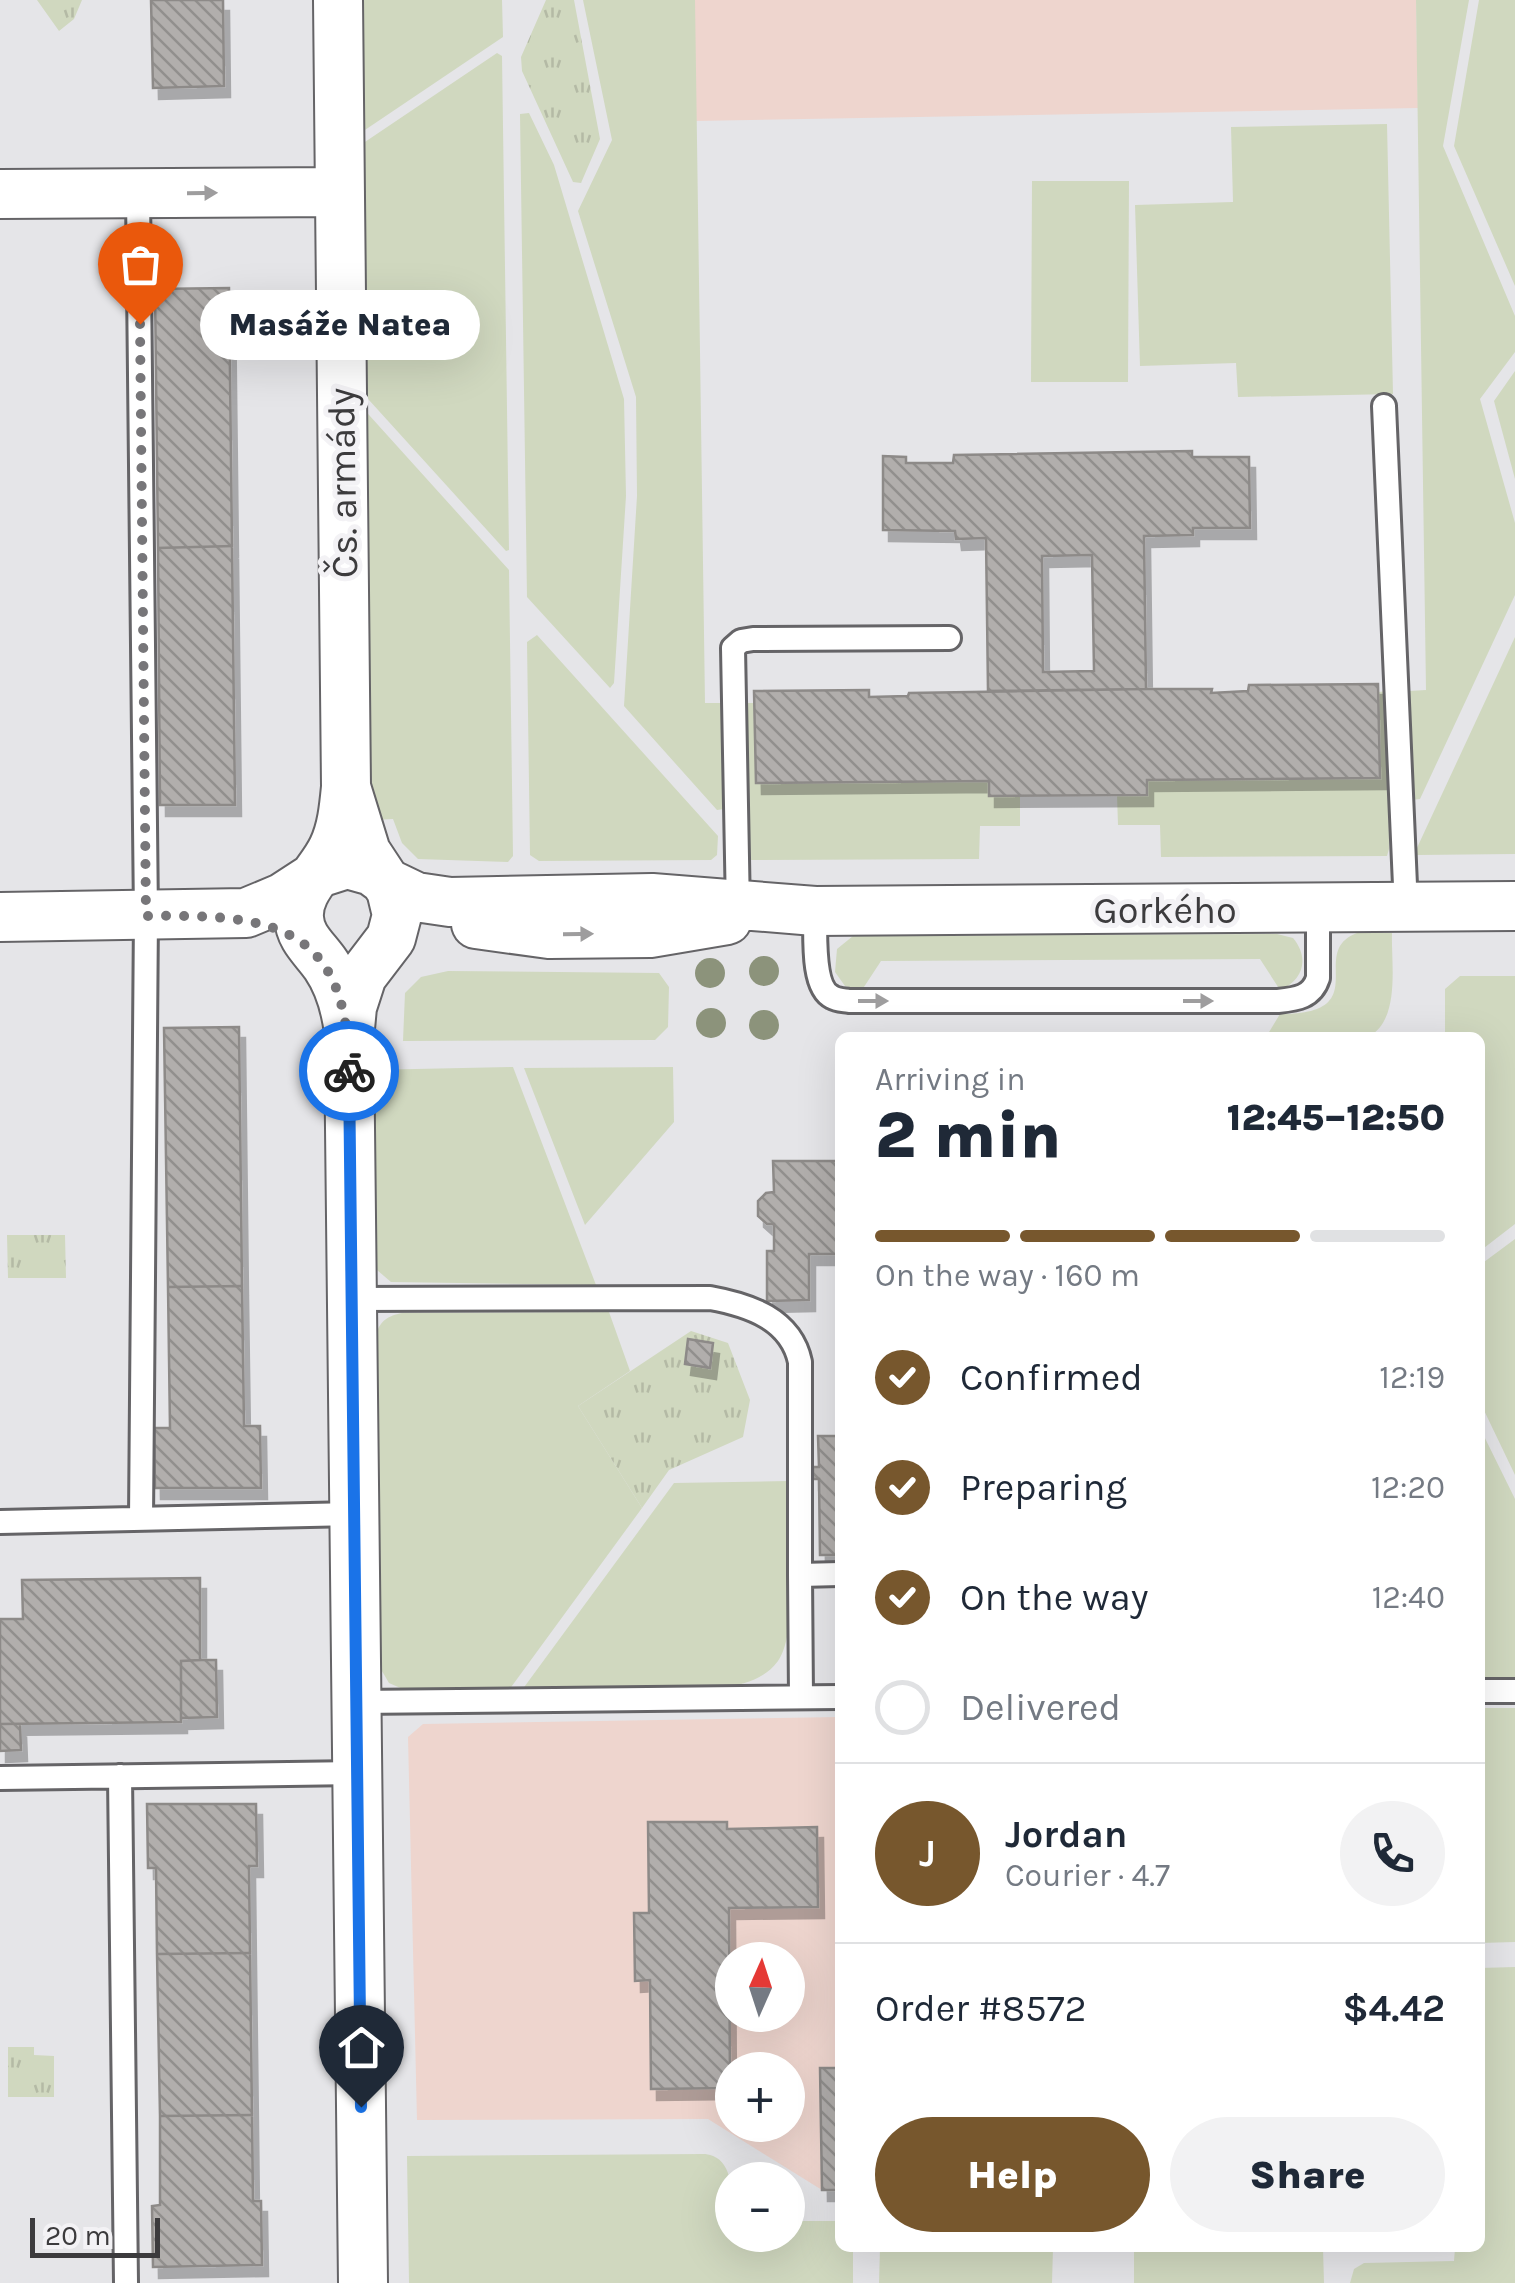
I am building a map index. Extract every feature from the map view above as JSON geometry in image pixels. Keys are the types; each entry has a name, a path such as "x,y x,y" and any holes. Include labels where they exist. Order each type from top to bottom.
{"street":[{"name":"Čs. armády","path":"338,0 346,787 340,830 300,902 298,915 306,940 338,988 349,1039"},
{"path":"0,194 340,192"},
{"name":"Čs. armády","path":"346,787 366,852 396,901 397,915 396,927 355,993 349,1039 363,2283"},
{"name":"Gorkého","path":"0,917 213,914 259,909 322,872 347,864 372,870 416,896 450,902 652,898 738,912 1515,906"},
{"name":"Gorkého","path":"213,914 261,922 336,962 348,963 373,957 411,931 439,923 485,924 549,934 633,934 666,932 738,912"}],"lane":[{"path":"138,194 146,916 140,1518"},
{"path":"1384,406 1406,908"},
{"path":"738,912 734,648 741,641 753,640 949,638"},
{"path":"815,911 818,976 823,990 848,1001 1220,1001 1292,999 1315,988 1318,910"},
{"path":"351,1298 710,1298 738,1303 781,1327 796,1344 800,1362 800,1697"},
{"path":"0,1522 354,1514"},
{"path":"800,1574 835,1574"},
{"path":"1485,1692 1515,1691"},
{"path":"356,1702 835,1697"},
{"path":"0,1778 357,1773"},
{"path":"120,1776 126,2283"}],"shaded area":[{"path":"694,0 1416,0 1418,108 695,121"},
{"path":"835,1717 835,2190 822,2190 805,2179 805,2162 777,2162 745,2142 805,2142 805,2052 715,2052 715,2123 708,2119 417,2120 408,1737 423,1724"}],"green space":[{"path":"37,0 82,0 74,19 59,31"},
{"path":"354,0 502,0 503,37 356,136"},
{"path":"546,0 574,0 600,139 581,183 573,182 522,71 521,57"},
{"path":"583,0 695,0 705,703 722,703 724,809 717,810 624,706 637,496 636,397 578,211 612,140"},
{"path":"1416,0 1469,0 1443,146 1515,316 1515,352 1480,399 1515,523 1515,595 1420,799 1412,800 1409,691 1426,690"},
{"path":"1479,0 1515,0 1515,286 1454,146"},
{"path":"497,53 502,56 509,550 506,551 359,389 356,148"},
{"path":"529,113 554,165 624,399 626,496 614,683 610,688 527,597 520,114"},
{"path":"1387,124 1393,394 1238,397 1236,363 1140,366 1135,205 1233,202 1231,127"},
{"path":"1032,181 1129,181 1128,382 1031,382"},
{"path":"1515,371 1515,479 1494,401"},
{"path":"360,405 509,570 513,856 508,862 418,859 402,843 393,819 372,820 367,796"},
{"path":"537,635 718,836 717,855 711,860 539,861 530,855 527,642"},
{"path":"1515,637 1515,854 1417,855 1416,850"},
{"path":"1388,691 1387,856 1161,857 1160,825 1118,825 1117,795 1147,780 1380,778 1378,692"},
{"path":"741,703 754,703 756,783 989,781 1020,795 1020,826 980,826 979,859 751,860 743,853"},
{"path":"1357,933 1392,933 1390,1005 1378,1029 1269,1032 1280,1014 1309,1011 1326,1004 1334,993 1337,954 1343,942"},
{"path":"1277,934 1293,938 1302,961 1299,975 1280,990 1260,959 881,961 862,990 845,986 835,972 837,949 853,936"},
{"path":"448,971 659,973 669,987 668,1027 655,1040 403,1041 405,993 421,977"},
{"path":"1460,976 1515,976 1515,1224 1485,1247 1485,1032 1445,1032 1445,989"},
{"path":"513,1067 596,1285 391,1282 373,1261 368,1070"},
{"path":"673,1067 674,1122 585,1225 524,1068"},
{"path":"7,1235 65,1235 66,1278 8,1278"},
{"path":"1515,1239 1515,1475 1485,1412 1485,1261"},
{"path":"609,1312 630,1371 578,1406 642,1508 509,1690 405,1690 389,1683 379,1666 376,1334 380,1325 402,1313"},
{"path":"691,1331 728,1343 750,1400 743,1437 669,1470 642,1508 578,1406"},
{"path":"1485,1438 1515,1499 1515,1678 1485,1679"},
{"path":"788,1481 792,1575 789,1626 778,1661 767,1672 746,1683 722,1688 522,1690 674,1483"},
{"path":"1485,1708 1515,1708 1515,1942 1485,1943"},
{"path":"1515,1967 1515,2283 1350,2283 1354,2269 1364,2263 1454,2261 1455,2252 1485,2252 1485,1968"},
{"path":"8,2047 34,2047 34,2055 54,2056 54,2097 8,2097"},
{"path":"705,2154 722,2162 715,2162 715,2252 805,2252 805,2221 835,2221 835,2252 853,2252 853,2283 409,2283 407,2156"},
{"path":"880,2252 1053,2252 1052,2283 879,2283"},
{"path":"1134,2252 1323,2252 1324,2283 1134,2283"}],"building":[{"path":"151,0 223,0 224,86 153,88"},
{"path":"229,288 232,546 158,548 155,289"},
{"path":"1192,451 1192,457 1249,457 1250,528 1193,528 1193,535 1144,536 1146,689 988,691 986,538 956,539 955,531 883,530 883,456 906,457 906,463 953,463 954,455","holes":["1092,555 1094,671 1043,672 1042,556"]},
{"path":"232,546 235,805 160,805 158,548"},
{"path":"1378,684 1380,778 1147,780 1147,795 989,796 989,781 756,783 754,691 869,690 869,697 1146,689 1212,689 1211,693 1248,691 1249,685"},
{"path":"239,1027 242,1286 168,1287 164,1028"},
{"path":"773,1161 835,1161 835,1254 809,1254 809,1300 767,1301 767,1251 774,1251 774,1224 767,1224 758,1216 758,1201 766,1193 774,1192"},
{"path":"242,1286 244,1426 260,1426 261,1488 155,1488 154,1428 170,1428 168,1287"},
{"path":"688,1339 713,1343 710,1368 685,1364"},
{"path":"818,1436 835,1436 835,1555 820,1555 819,1479 813,1479 813,1467 819,1467"},
{"path":"200,1578 200,1660 181,1661 181,1722 0,1724 0,1619 23,1619 22,1580"},
{"path":"216,1660 217,1717 181,1718 181,1661"},
{"path":"0,1724 20,1724 21,1750 0,1751"},
{"path":"147,1804 256,1804 257,1866 249,1866 250,1953 157,1954 156,1868 148,1868"},
{"path":"648,1822 727,1822 727,1829 817,1827 818,1907 729,1908 729,1942 715,1942 715,2032 730,2032 730,2052 715,2052 715,2088 651,2089 650,1980 635,1981 634,1913 649,1913"},
{"path":"250,1953 252,2115 160,2116 157,1954"},
{"path":"820,2068 835,2068 835,2190 822,2190"},
{"path":"252,2115 253,2201 261,2201 262,2265 153,2267 152,2206 160,2205 160,2116"}],"way so far":[{"path":"140,324 146,916 213,914 246,918 283,931 314,949 332,975 345,1008 349,1071"}],"place":[{"name":"Masáže Natea","path":"140,324"}],"route":[{"path":"349,1071 361,2107"}]}
